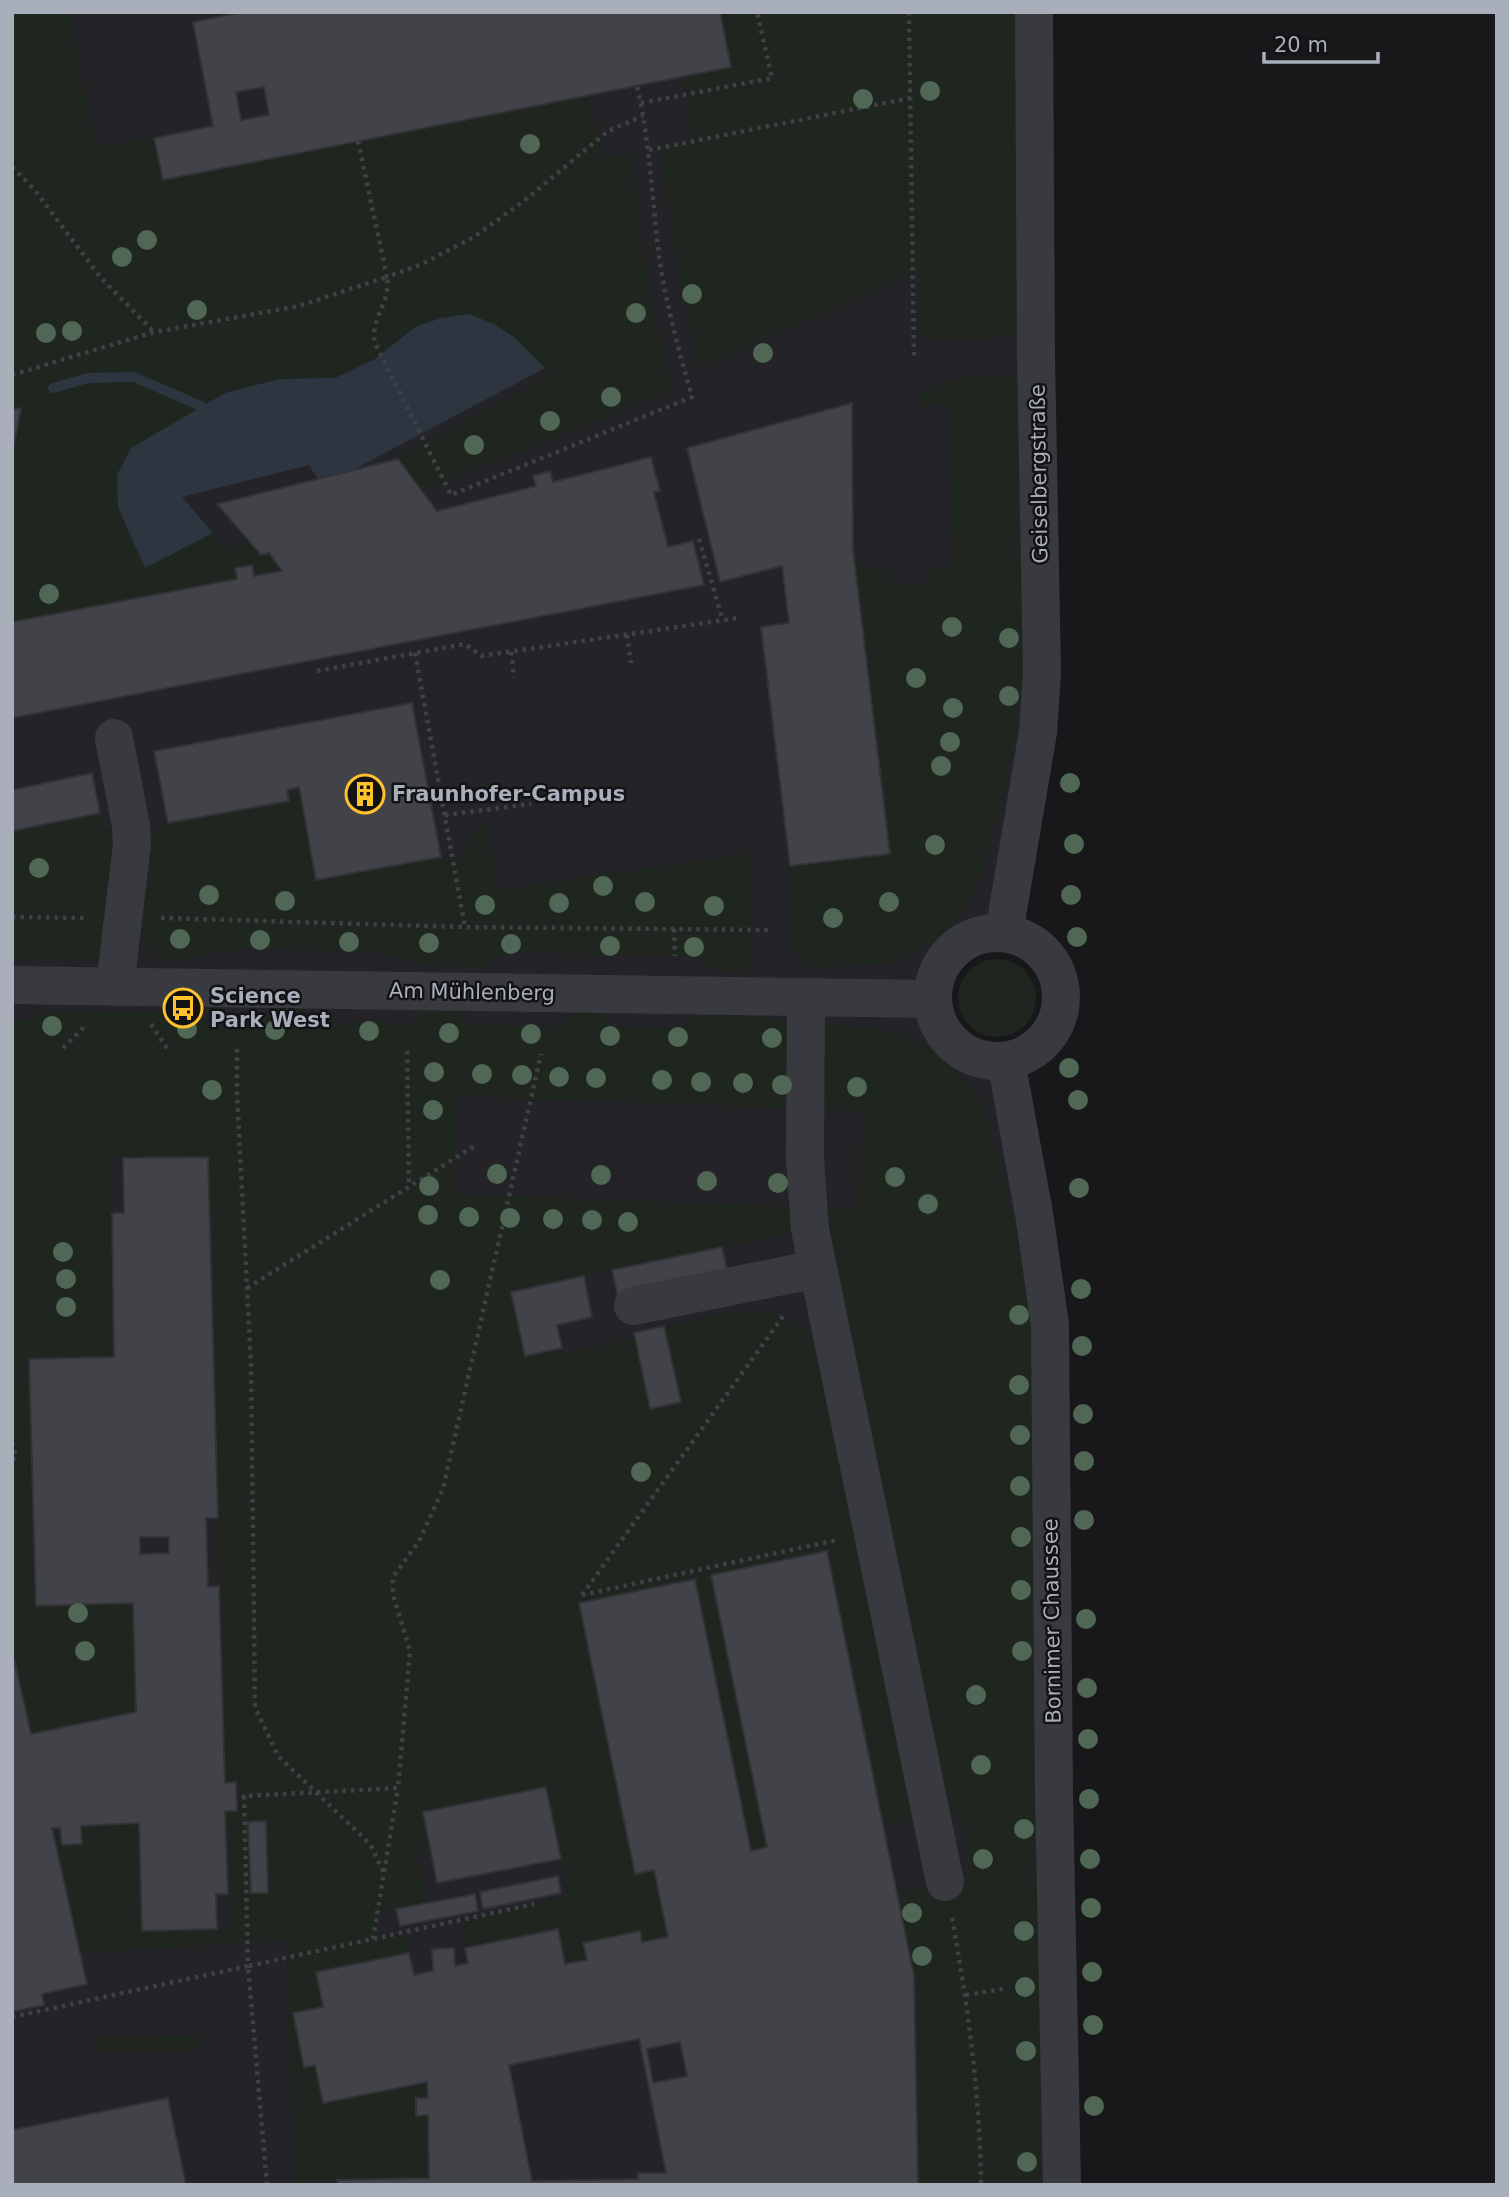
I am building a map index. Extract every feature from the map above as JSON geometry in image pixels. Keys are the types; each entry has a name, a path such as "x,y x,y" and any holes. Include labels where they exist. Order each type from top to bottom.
{"street":[{"name":"Geiselbergstraße","path":"1004,933 1038,732 1042,674 1034,12"},
{"path":"114,738 132,844 115,987"},
{"path":"1004,933 1023,939 1041,950 1053,967 1060,986 1060,1007 1054,1026 1042,1043 1025,1055 1006,1061 978,1059 954,1045 943,1033 936,1019 932,999 933,986 944,960 966,940 979,935 1004,933"},
{"name":"Am Mühlenberg","path":"12,985 932,999"},
{"path":"806,997 805,1159 810,1229 945,1882"},
{"name":"Bornimer Chaussee","path":"1006,1061 1034,1213 1049,1325 1054,1795 1062,2185"},
{"path":"633,1306 817,1269"}],"path":[{"path":"641,103 772,78 757,12"},
{"path":"909,12 914,359"},
{"path":"358,141 387,278 388,296 374,325 373,334 380,354 452,495 692,397 676,339 660,258 649,150 637,86"},
{"path":"649,150 910,98"},
{"path":"12,375 155,332 299,306 420,265 474,237 525,200 608,131 643,116"},
{"path":"12,167 34,189 101,278 155,332"},
{"path":"699,540 723,621"},
{"path":"317,671 465,644 481,656 738,618"},
{"path":"627,635 631,663"},
{"path":"511,652 514,678"},
{"path":"415,653 465,927"},
{"path":"444,815 531,804"},
{"path":"12,917 465,927 769,930"},
{"path":"237,1049 251,1365 254,1707 278,1756 370,1844 384,1873"},
{"path":"407,1051 409,1186"},
{"path":"373,1939 398,1788 411,1651 393,1595 393,1577 419,1541 443,1489 541,1054"},
{"path":"247,1288 476,1145"},
{"path":"817,1269 582,1595 872,1533"},
{"path":"12,1442 16,1458 12,1459"},
{"path":"267,2185 248,1966 244,1797 398,1788"},
{"path":"945,1882 966,1995 977,2088 981,2185"},
{"path":"12,2017 534,1904"},
{"path":"966,1995 1008,1988"}],"shaded area":[{"path":"12,12 1034,12 1042,674 991,933 966,941 944,960 937,973 932,999 936,1019 943,1033 954,1045 978,1059 991,1061 1034,1212 1062,2185 12,2185"},
{"path":"12,12 69,12 96,146 154,138 163,180 589,96 603,159 633,153 647,272 673,390 421,491 386,462 550,375 545,368 380,354 335,378 279,379 225,393 145,568 213,533 227,550 246,538 261,555 269,553 282,571 254,576 251,565 235,568 237,579 12,622"},
{"path":"720,12 1013,12 1018,332 984,339 921,339 919,271 700,368 681,286 660,147 693,141 682,77 731,67"},
{"path":"469,314 496,325 514,337 545,368 353,470 318,479 309,465 182,497 213,533 145,568 118,507 117,475 131,448 225,393 279,379 335,378 375,359 415,327 441,318"},
{"path":"977,374 1019,379 1024,674 1007,783 978,885 963,913 945,933 897,962 808,968 791,950 788,940 790,866 890,853 853,549 863,569 892,568 892,585 926,584 924,567 954,566 948,405 920,406 920,390"},
{"path":"299,787 316,880 441,857 463,857 471,833 487,823 497,890 753,853 752,957 746,971 711,970 694,955 502,953 485,967 428,966 390,955 355,951 242,949 209,954 183,962 152,956 140,934 154,835 168,823 289,801 287,790"},
{"path":"100,813 104,828 113,827 115,845 103,961 12,959 12,831"},
{"path":"997,959 1012,962 1029,976 1036,998 1033,1013 1019,1030 997,1037 982,1034 965,1020 958,998 961,983 975,966"},
{"path":"275,1006 302,1006 316,1022 413,1024 428,1009 451,1009 466,1025 559,1026 575,1012 598,1012 611,1027 676,1028 693,1014 739,1015 899,1033 922,1043 966,1079 988,1121 1024,1258 1032,1310 1041,2185 918,2185 914,1976 897,1891 973,1876 959,1811 884,1826 827,1552 712,1575 767,1847 751,1851 695,1579 579,1603 635,1874 654,1870 668,1937 642,1942 640,1931 584,1943 587,1960 565,1964 558,1929 465,1948 458,1920 569,1896 546,1788 423,1812 430,1850 417,1853 427,1903 377,1913 373,1938 405,1932 409,1953 316,1972 323,2007 293,2014 304,2068 315,2065 323,2103 427,2082 428,2098 416,2099 417,2116 428,2115 429,2178 337,2180 338,2185 295,2185 285,1941 80,1953 52,1828 60,1828 62,1845 82,1844 81,1826 139,1823 142,1931 229,1929 225,1811 237,1810 236,1783 225,1783 208,1158 112,1158 114,1357 29,1359 36,1605 133,1603 136,1712 31,1734 12,1650 12,1020 28,1020 42,1011 185,1013 199,1020 261,1021","holes":["457,1096 862,1111 858,1209 453,1194","809,1229 820,1348 793,1323 768,1313 738,1311 664,1326 680,1402 651,1409 635,1338 564,1354 562,1348 525,1356 512,1292"]},
{"path":"201,2036 201,2050 94,2051 94,2038"}],"building":[{"path":"242,12 720,12 731,67 163,180 154,138 213,126 193,22","holes":["264,87 269,115 241,120 236,92"]},
{"path":"852,403 853,549 890,854 790,866 761,627 789,623 782,566 720,582 687,448"},
{"path":"21,408 12,455 12,410"},
{"path":"651,457 660,491 654,492 668,547 693,541 704,585 12,718 12,622 237,579 235,568 252,565 254,576 282,571 269,553 261,555 217,504 398,459 437,511 536,486 533,476 550,471 553,482"},
{"name":"Fraunhofer-Campus","path":"412,703 441,857 316,880 299,787 287,790 289,801 168,823 154,751"},
{"path":"92,773 100,813 12,831 12,790"},
{"path":"208,1157 218,1518 206,1518 208,1587 219,1586 225,1783 236,1782 237,1811 225,1811 228,1894 216,1894 217,1929 142,1931 139,1823 81,1826 82,1844 62,1845 60,1828 52,1828 87,1984 42,1994 44,2005 12,2012 12,1650 31,1734 136,1712 133,1603 36,1606 29,1359 114,1357 112,1213 124,1213 123,1158","holes":["140,1537 169,1537 169,1553 140,1554"]},
{"path":"722,1247 729,1278 619,1302 612,1270"},
{"path":"584,1276 592,1317 557,1325 562,1348 525,1356 511,1292"},
{"path":"664,1326 681,1402 650,1409 634,1333"},
{"path":"827,1551 914,1976 918,2185 338,2185 337,2180 429,2178 428,2115 416,2116 416,2098 428,2098 427,2082 323,2103 315,2065 304,2068 293,2013 323,2007 316,1972 409,1953 414,1975 433,1971 432,1949 454,1948 455,1966 468,1963 465,1948 558,1929 565,1964 587,1960 583,1943 640,1931 642,1942 668,1937 654,1870 635,1874 579,1603 695,1579 751,1851 767,1847 711,1575","holes":["639,2039 666,2173 638,2173 638,2179 532,2181 509,2065","680,2042 687,2076 653,2083 647,2049"]},
{"path":"546,1787 561,1859 437,1883 423,1812"},
{"path":"266,1821 268,1893 251,1893 248,1822"},
{"path":"558,1876 561,1893 483,1909 480,1892"},
{"path":"475,1894 478,1911 400,1926 396,1909"},
{"path":"168,2098 186,2185 12,2185 12,2130"}],"waterway":[{"path":"53,388 88,378 134,377 201,406"}],"place":[{"name":"Fraunhofer-Campus","path":"365,794"},
{"name":"Science Park West","path":"183,1008"}]}
